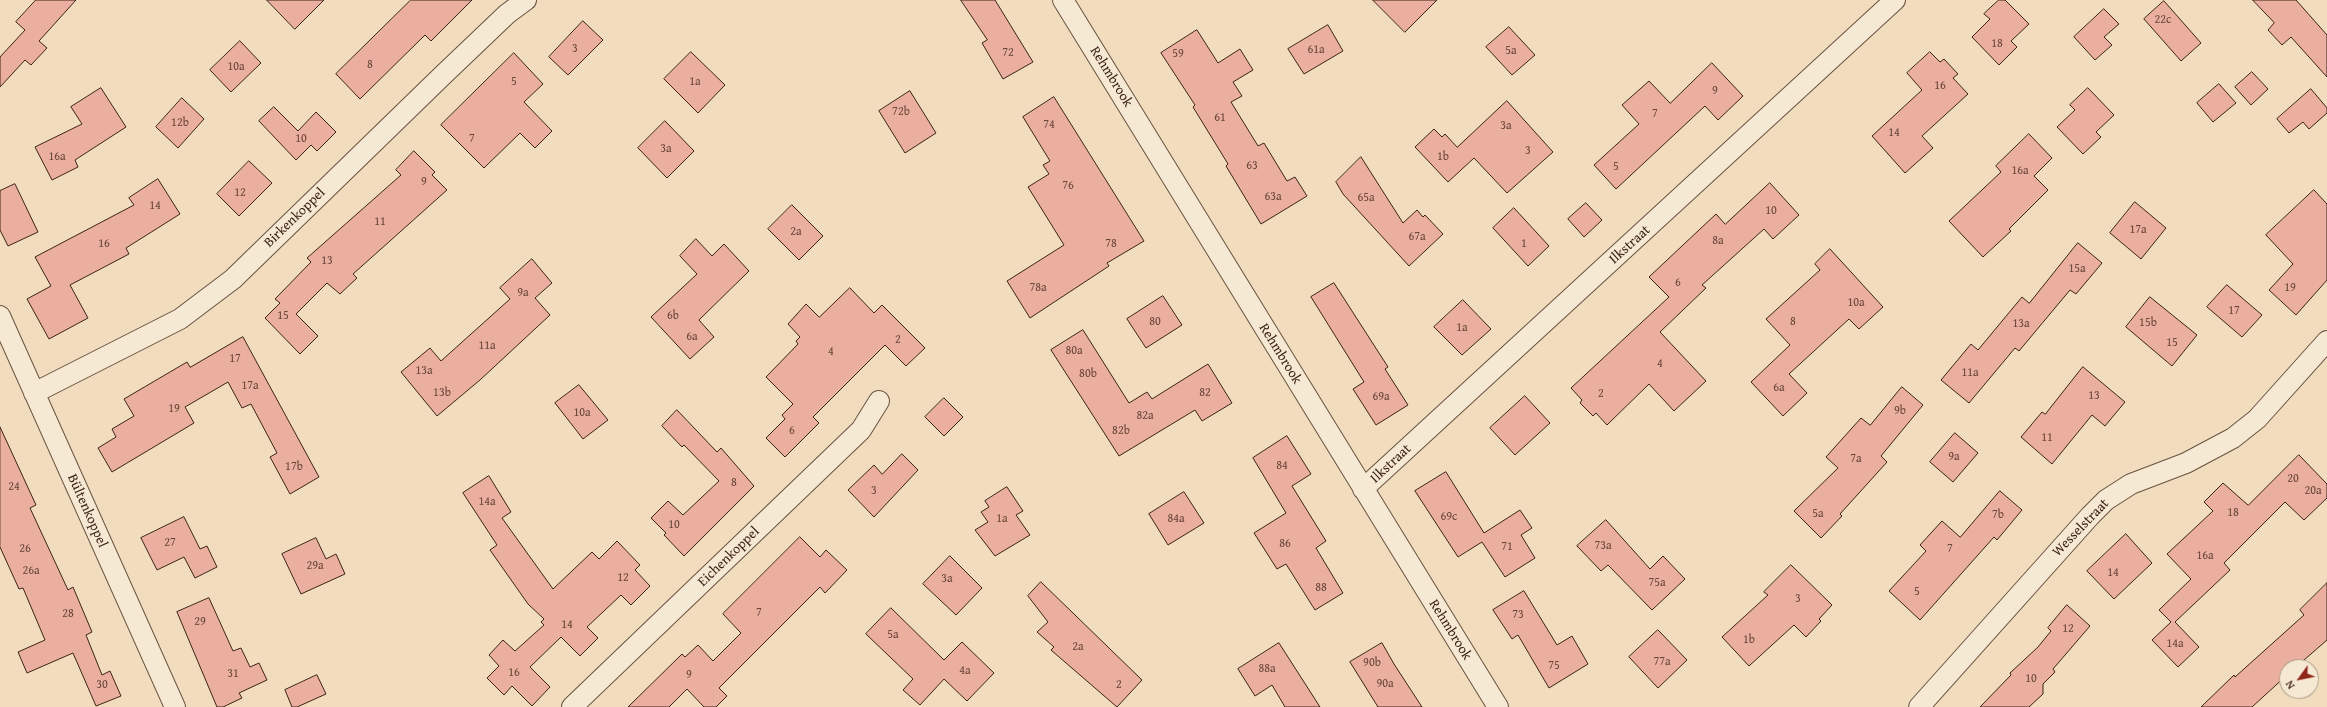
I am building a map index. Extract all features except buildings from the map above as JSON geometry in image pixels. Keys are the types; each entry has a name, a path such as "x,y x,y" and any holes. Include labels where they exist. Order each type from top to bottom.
{"street":[{"name":"Birkenkoppel","path":"34,393 180,319 233,279 448,70 507,14 526,0"},
{"name":"Rehmbrook","path":"1063,0 1498,707"},
{"name":"Ilkstraat","path":"1363,489 1895,0"},
{"name":"Bültenkoppel","path":"0,316 175,707"},
{"name":"Wesselstraat","path":"1919,707 2106,500 2131,484 2186,463 2233,438 2257,419 2327,341"},
{"name":"Eichenkoppel","path":"572,707 861,430 879,401"}]}
